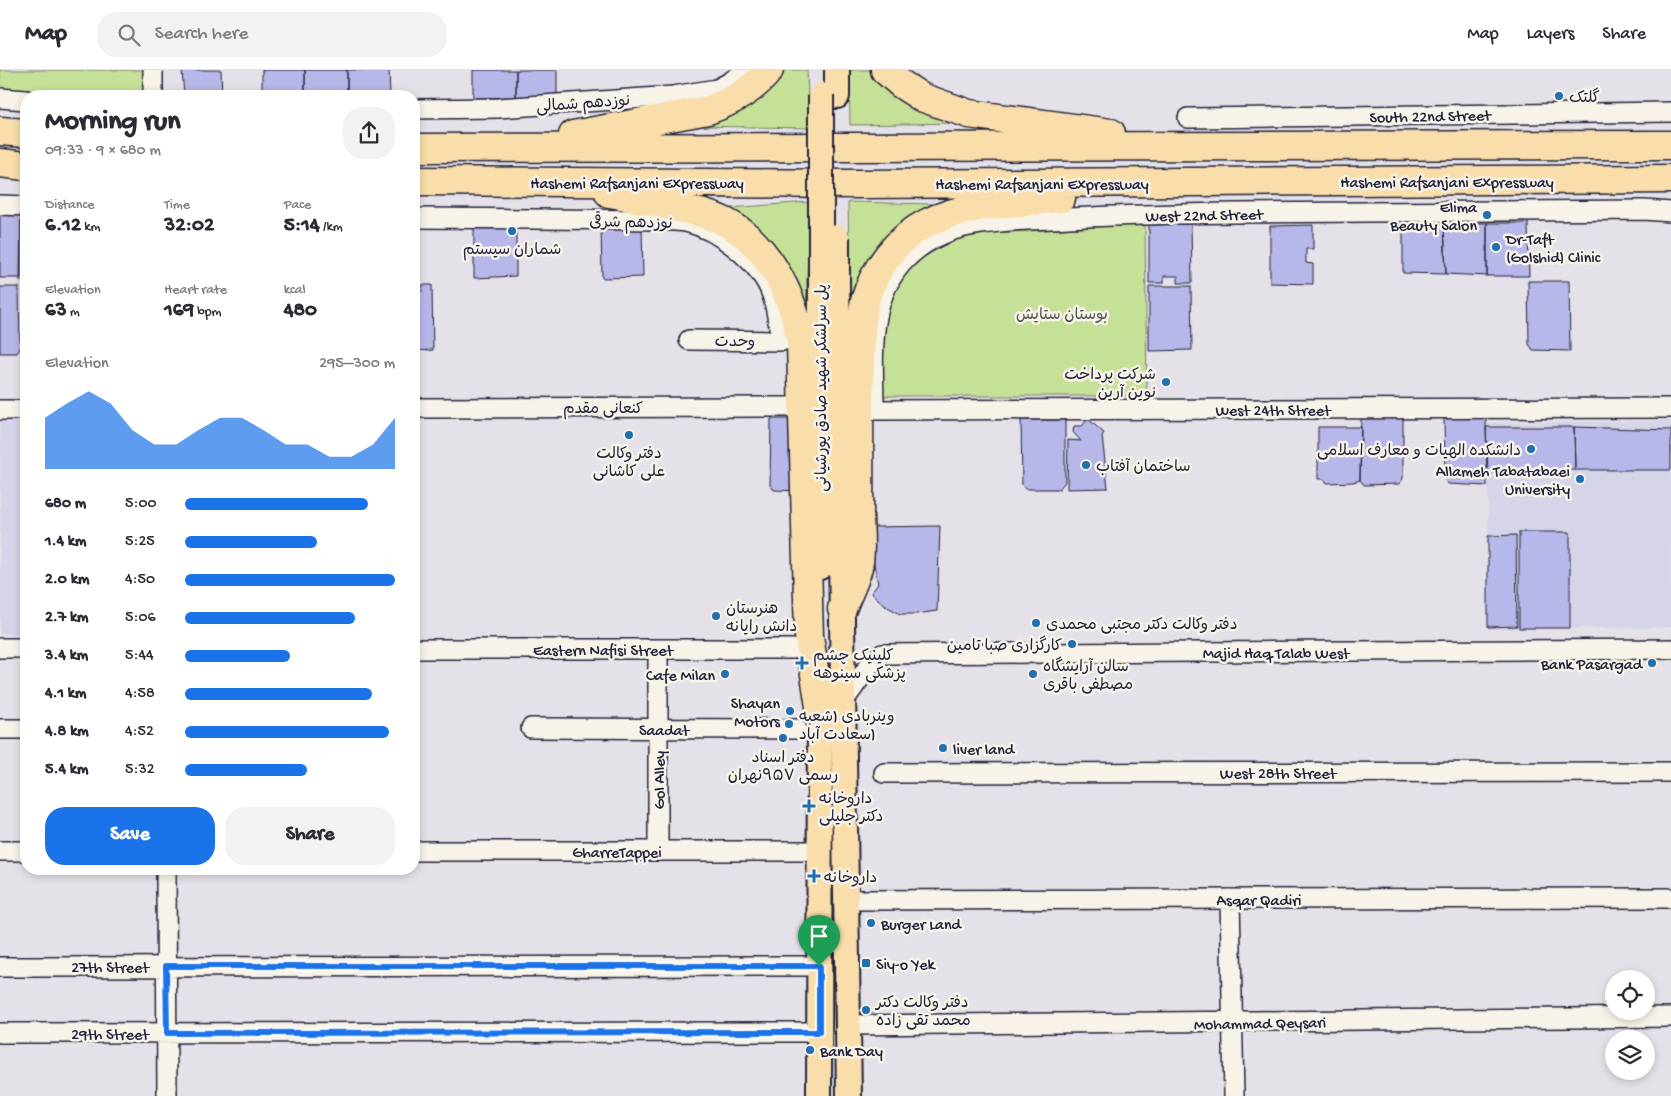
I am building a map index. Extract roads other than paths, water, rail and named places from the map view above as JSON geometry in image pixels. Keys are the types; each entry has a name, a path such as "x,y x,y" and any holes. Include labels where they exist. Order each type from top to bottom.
{"highway":[{"path":"506,147 708,110 723,105 745,93 769,70"},
{"path":"885,70 901,84 921,97 970,114 1204,146"},
{"path":"0,132 20,133"},
{"path":"420,148 1671,145"},
{"path":"0,163 20,165"},
{"name":"Hashemi Rafsanjani Expressway","path":"420,181 848,184 1671,179"},
{"path":"542,181 706,214 728,224 748,238 764,255 784,287 798,323 802,342 809,636 831,704"},
{"path":"842,609 859,566 859,391 862,321 865,302 872,281 880,266 909,234 927,223 956,213 1161,183"}],"main road":[{"name":"پل سرلشکر شهید صادق پورشیانی","path":"821,70 829,96 831,704"},
{"name":"پل سرلشکر شهید صادق پورشیانی","path":"829,96 837,70"},
{"name":"پل سرلشکر شهید صادق پورشیانی","path":"829,281 842,609 831,704"},
{"path":"819,1096 820,851 831,704"},
{"path":"831,704 846,900 849,1096"}],"street":[{"path":"153,70 153,90"},
{"path":"165,70 165,90"},
{"name":"نوزدهم شمالی","path":"420,109 498,108 672,96 717,88 730,82 747,70"},
{"path":"0,98 20,100"},
{"name":"South 22nd Street","path":"1188,118 1671,112"},
{"path":"0,205 20,206"},
{"name":"West 22nd Street","path":"874,410 874,326 878,307 890,280 905,259 923,245 943,234 969,226 1001,222 1123,214 1644,210 1671,212"},
{"name":"نوزدهم شرقی","path":"420,218 663,220 687,222 708,231 726,242 746,257 763,276 772,296 782,341"},
{"name":"وحدت","path":"689,340 782,341"},
{"name":"کنعانی مقدم","path":"420,408 792,407"},
{"name":"West 24th Street","path":"874,410 1671,408"},
{"path":"0,410 20,410"},
{"path":"0,648 20,648"},
{"name":"Eastern Nafisi Street","path":"420,649 793,650"},
{"name":"Gol Alley","path":"658,649 658,851"},
{"name":"Majid Haq Talab West","path":"831,704 882,654 1671,649"},
{"path":"0,728 20,729"},
{"name":"Saadat","path":"531,728 797,729"},
{"name":"West 28th Street","path":"884,773 1671,772"},
{"path":"0,851 20,851"},
{"name":"GharreTappei","path":"420,851 820,851"},
{"path":"166,875 167,1096"},
{"name":"Asqar Qadiri","path":"846,900 1671,898"},
{"path":"1230,899 1234,1096"},
{"name":"27th Street","path":"0,966 819,966"},
{"name":"Mohammad Qeysari","path":"848,1026 1671,1017"},
{"name":"29th Street","path":"0,1033 819,1032"}],"place":[{"name":"گلتک","path":"1559,96"},
{"name":"Elima Beauty Salon","path":"1487,215"},
{"name":"شماران سیستم","path":"512,231"},
{"name":"Dr-Taft (Golshid) Clinic","path":"1496,247"},
{"name":"شرکت پرداخت نوین آرین","path":"1166,382"},
{"name":"دفتر وکالت علی کاشانی","path":"629,435"},
{"name":"دانشکده الهیات و معارف اسلامی","path":"1531,449"},
{"name":"ساختمان آفتاب","path":"1086,465"},
{"name":"Allameh Tabatabaei University","path":"1580,479"},
{"name":"هنرستان دانش رایانه","path":"716,616"},
{"name":"دفتر وکالت دکتر مجتبی محمدی","path":"1036,623"},
{"name":"کارگزاری صبا تامین","path":"1072,644"},
{"name":"کلینیک چشم پزشکی سینوهه","path":"802,663"},
{"name":"Bank Pasargad","path":"1652,663"},
{"name":"Cafe Milan","path":"725,674"},
{"name":"سالن آرایشگاه مصطفی باقری","path":"1033,674"},
{"name":"Shayan Motors","path":"790,711"},
{"name":"وینربادی (شعبه سعادت آباد)","path":"789,724"},
{"name":"دفتر اسناد رسمی ۹۵۷تهران","path":"783,738"},
{"name":"liver land","path":"943,748"},
{"name":"داروخانه دکتر جلیلی","path":"809,806"},
{"name":"داروخانه","path":"814,876"},
{"name":"Burger Land","path":"871,923"},
{"name":"Siy-o Yek","path":"866,963"},
{"name":"دفتر وکالت دکتر محمد تقی زاده","path":"866,1010"},
{"name":"Bank Day","path":"810,1050"}],"park label":[{"name":"بوستان ستایش","path":"1062,313"}]}
